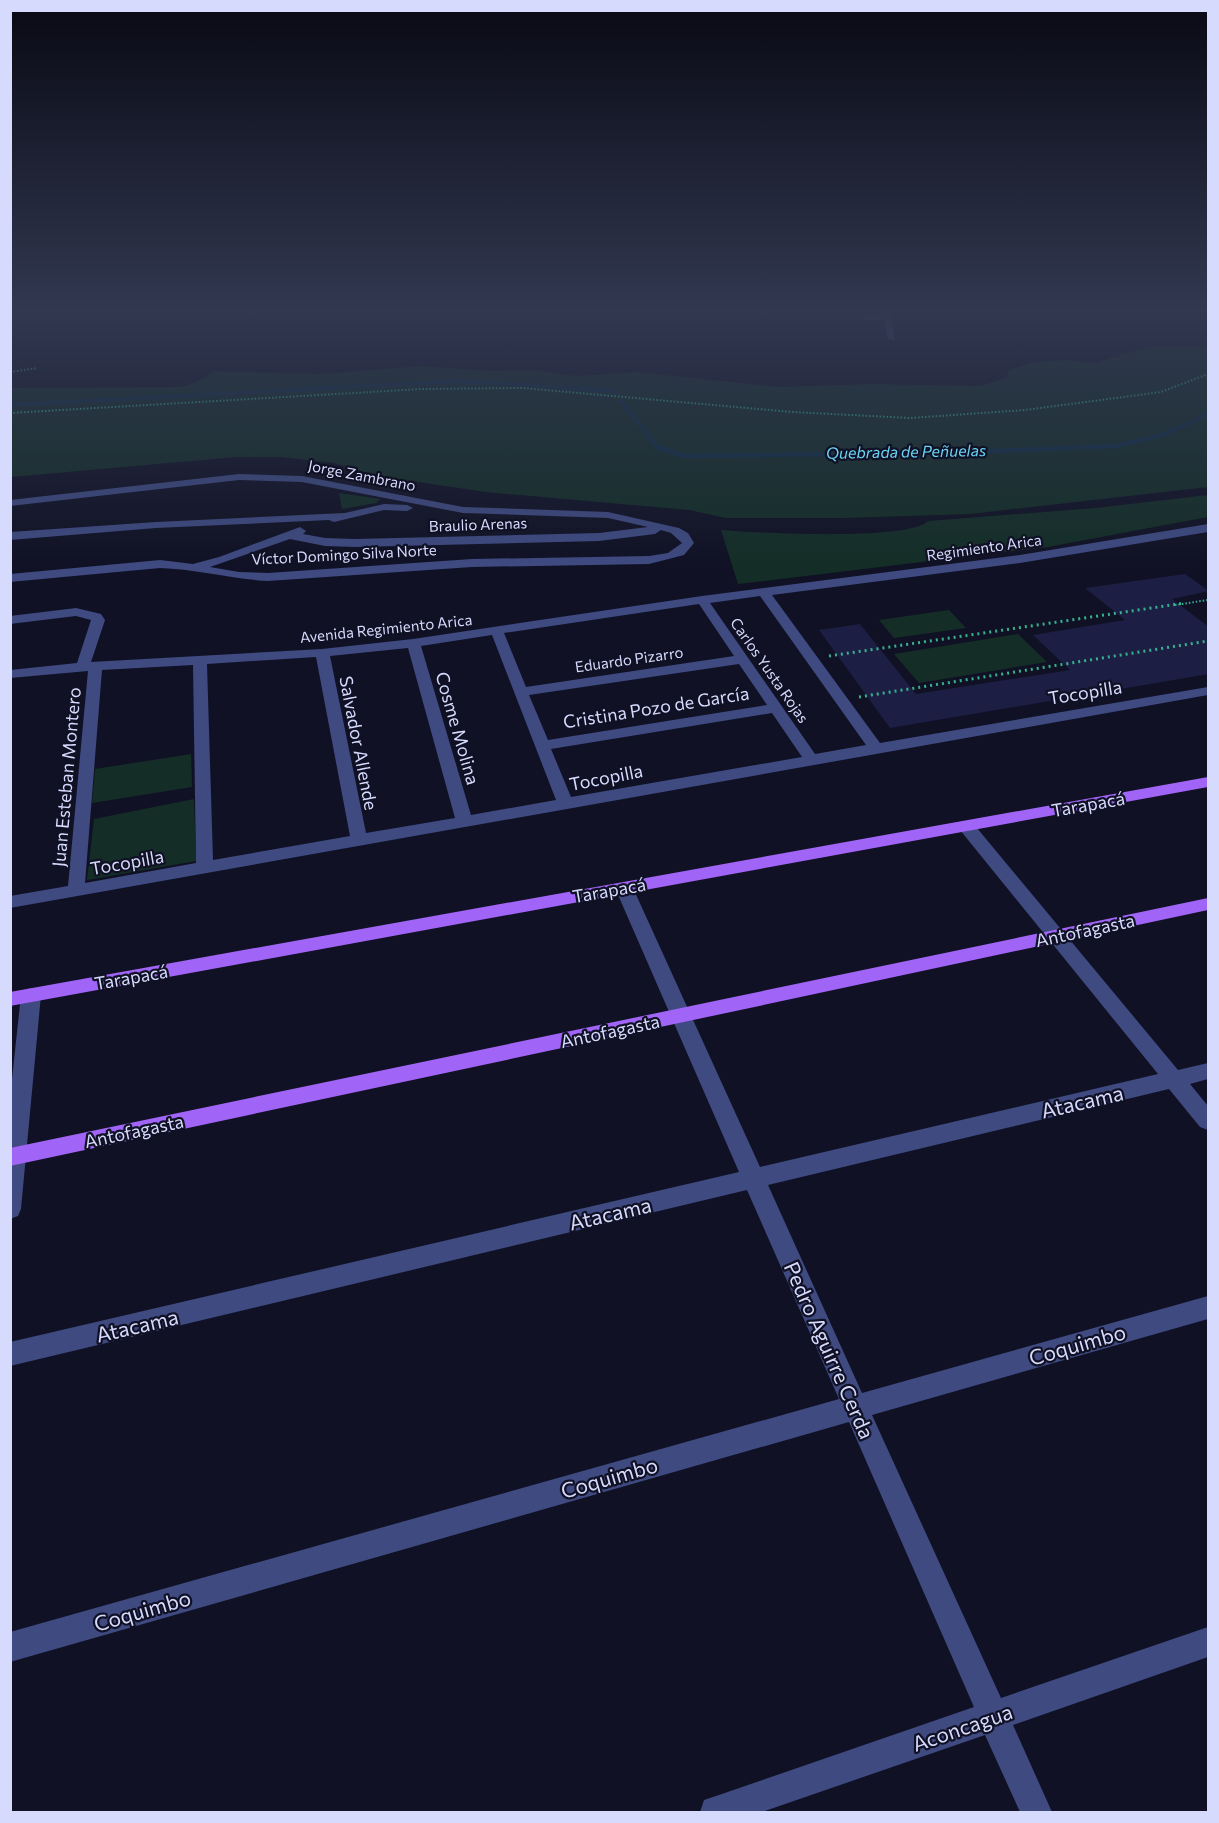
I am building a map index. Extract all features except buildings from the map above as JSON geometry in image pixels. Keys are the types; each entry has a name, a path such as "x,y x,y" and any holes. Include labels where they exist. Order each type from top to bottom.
{"main road":[{"name":"Tarapacá","path":"21,997 1209,782"},
{"name":"Antofagasta","path":"13,1156 1209,904"}],"street":[{"name":"Jorge Zambrano","path":"10,503 252,476 302,479 463,510 608,515 668,528"},
{"path":"384,507 394,496"},
{"path":"195,567 223,560 344,516 384,507 463,510"},
{"path":"10,536 177,524 344,516"},
{"name":"Braulio Arenas","path":"289,535 318,541 355,543 599,537 668,528"},
{"name":"Víctor Domingo Silva Norte","path":"10,578 160,564 195,567 225,574 268,577 472,563 635,561 680,553 687,546 687,539 668,528"},
{"name":"Regimiento Arica","path":"763,592 1020,559 1209,528"},
{"path":"763,592 875,747"},
{"name":"Avenida Regimiento Arica","path":"10,674 322,653 413,644 763,592"},
{"name":"Carlos Yusta Rojas","path":"702,600 811,759"},
{"name":"Juan Esteban Montero","path":"10,620 76,612 96,617 98,620 89,667 76,891"},
{"path":"497,632 566,805"},
{"name":"Cosme Molina","path":"413,644 465,823"},
{"name":"Salvador Allende","path":"322,653 359,841"},
{"name":"Eduardo Pizarro","path":"521,692 742,659"},
{"path":"200,661 205,868"},
{"name":"Tocopilla","path":"10,902 566,805 875,747 1209,691"},
{"name":"Cristina Pozo de García","path":"542,746 776,708"},
{"path":"966,826 1209,1121"},
{"name":"Pedro Aguirre Cerda","path":"624,888 1036,1812"},
{"path":"10,1209 21,997"},
{"name":"Atacama","path":"10,1354 1209,1071"},
{"name":"Coquimbo","path":"10,1647 1209,1307"},
{"name":"Aconcagua","path":"716,1812 1209,1642"}],"path":[{"path":"10,413 318,395"},
{"path":"603,395 792,412 910,418 1025,410 1138,395"},
{"path":"810,658 889,649 1209,600"},
{"path":"841,700 1209,641"}],"green space":[{"name":"Quebrada de Peñuelas","path":"11,395 1208,395 1208,487 970,514 844,518 726,518 689,510 486,492 378,476 334,463 282,457 236,457 11,477"},
{"path":"339,493 380,499 376,503 342,509"},
{"path":"1208,495 1208,517 1048,547 738,584 721,530 796,534 892,531 915,527 928,521 1096,508"},
{"path":"949,610 966,628 894,638 879,620"},
{"path":"1018,634 1047,662 919,683 894,654"},
{"path":"191,754 192,787 92,803 95,769"},
{"path":"194,799 196,861 87,880 94,819"}],"waterway":[{"name":"Quebrada de Peñuelas","path":"10,405 197,395"},
{"name":"Quebrada de Peñuelas","path":"622,401 652,441"},
{"name":"Quebrada de Peñuelas","path":"1138,441 1162,435 1208,414"},
{"name":"Quebrada de Peñuelas","path":"651,439 657,447 684,456 942,453 1116,446 1144,439"}]}
